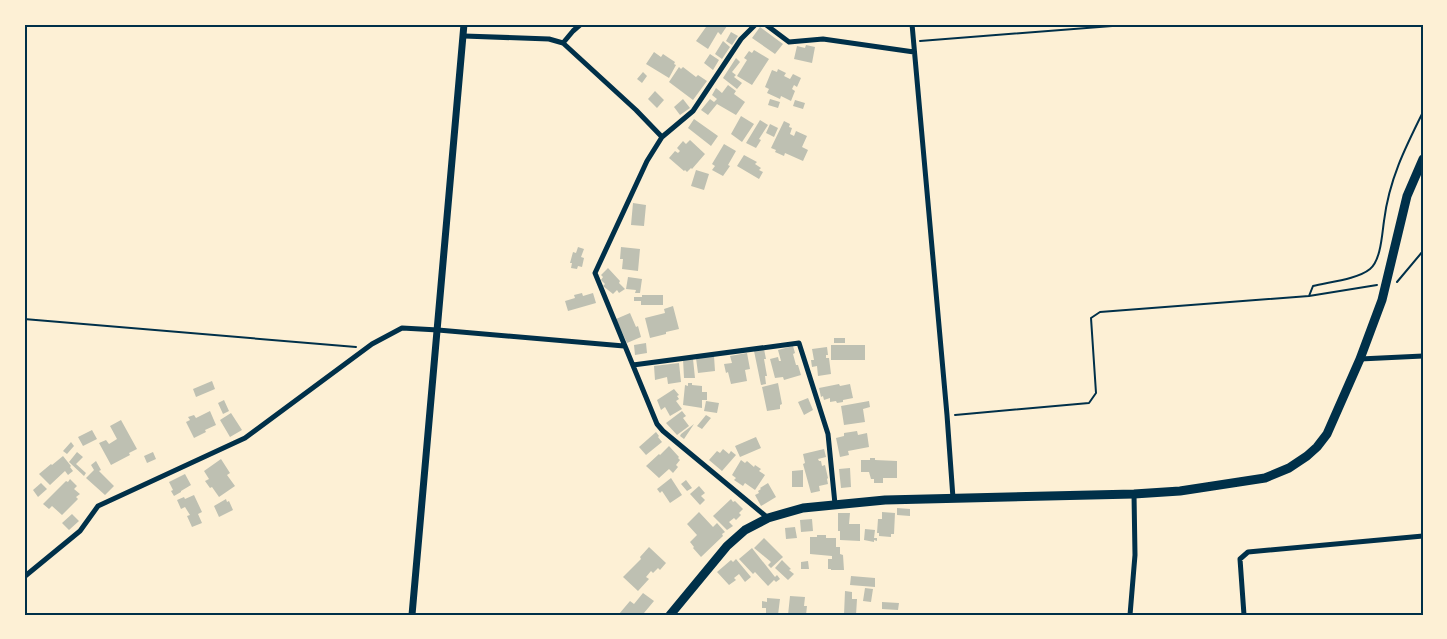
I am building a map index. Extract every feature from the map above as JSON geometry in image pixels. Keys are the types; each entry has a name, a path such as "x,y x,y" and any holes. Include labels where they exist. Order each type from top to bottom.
{"main road":[{"path":"670,615 727,546 745,530 768,518 803,508 885,500 1180,491 1265,478 1289,468 1307,456 1327,434 1360,360 1382,300 1407,196 1423,159"}],"street":[{"path":"412,615 464,24"},
{"path":"563,43 581,24"},
{"path":"756,24 741,39 693,111 662,137 647,161 595,273 657,424 768,518"},
{"path":"765,24 789,42 823,39 914,52"},
{"path":"912,24 953,498"},
{"path":"464,36 549,39 563,43 662,137"},
{"path":"24,577 80,531 98,506 245,438 367,348 402,328 624,346"},
{"path":"633,365 799,343 828,434 835,504"},
{"path":"1360,360 1423,356"},
{"path":"1130,615 1136,555 1134,494"},
{"path":"1244,615 1240,559 1248,552 1423,536"}],"path":[{"path":"914,42 1138,24"},
{"path":"1309,296 1313,286 1357,276 1372,268 1382,246 1384,219 1391,183 1423,112"},
{"path":"1397,283 1423,251"},
{"path":"947,415 1089,403 1096,393 1091,318 1100,312 1309,296 1385,284"},
{"path":"24,319 367,348"}],"building":[{"path":"701,24 725,24 727,26 721,35 718,32 708,49 696,41 706,27"},
{"path":"760,27 783,44 775,54 752,38"},
{"path":"731,32 738,36 732,45 726,41"},
{"path":"723,41 730,47 722,59 715,54"},
{"path":"806,45 815,47 812,63 794,59 797,46 805,48"},
{"path":"754,50 769,59 752,85 737,76 747,60 744,58 749,51 752,53"},
{"path":"654,52 661,57 663,54 675,62 676,65 669,78 646,64"},
{"path":"710,54 719,60 713,70 704,63"},
{"path":"736,58 740,62 732,72 736,75 734,77 742,83 737,89 723,78"},
{"path":"679,67 707,81 693,100 669,82"},
{"path":"778,69 786,73 784,76 790,79 793,74 801,78 797,87 794,85 792,89 795,91 791,101 767,93 769,89 765,87 772,70 777,72"},
{"path":"643,72 647,76 642,83 637,79"},
{"path":"728,85 736,91 734,94 745,102 736,115 717,104 708,115 701,110 710,99 714,102 717,99 712,95 716,88 722,93"},
{"path":"655,91 664,100 657,108 648,99"},
{"path":"683,99 690,108 680,115 674,107"},
{"path":"770,99 780,102 778,108 768,105"},
{"path":"795,100 805,103 803,109 793,106"},
{"path":"741,116 754,124 742,142 731,134"},
{"path":"694,119 718,136 711,146 688,128"},
{"path":"760,120 768,125 756,148 746,143"},
{"path":"784,121 792,128 790,134 794,136 796,131 807,136 802,147 808,150 803,161 785,153 784,156 771,148"},
{"path":"770,124 778,128 774,137 766,133"},
{"path":"690,140 705,154 687,172 669,158 675,151 678,153 680,151 677,148 683,141 686,144"},
{"path":"724,144 736,151 723,176 712,170 715,166 712,164"},
{"path":"744,155 757,162 755,164 761,168 759,170 763,172 759,179 737,166"},
{"path":"696,170 709,174 704,190 691,186"},
{"path":"633,203 646,205 644,226 631,225"},
{"path":"578,247 584,249 581,257 584,258 582,267 571,268 573,252 576,253"},
{"path":"621,247 640,249 638,271 622,269"},
{"path":"608,268 625,289 619,293 617,290 613,294 603,286 605,284 601,280 603,277 601,275"},
{"path":"628,277 642,279 640,293 626,289"},
{"path":"582,293 583,296 593,293 596,303 568,311 565,301"},
{"path":"642,295 663,295 663,305 641,305 641,301 634,301 634,297 642,297"},
{"path":"673,306 679,329 650,338 645,318 665,313 664,309"},
{"path":"630,313 636,327 638,326 641,337 627,343 616,319"},
{"path":"834,338 845,338 845,343 834,343"},
{"path":"646,343 647,353 635,355 634,345"},
{"path":"831,345 865,345 865,360 831,360"},
{"path":"793,346 796,365 801,375 784,380 783,377 775,378 770,359 778,357 781,361 778,350"},
{"path":"827,347 826,358 829,358 831,374 818,376 817,366 812,367 811,360 814,360 812,349"},
{"path":"764,349 767,376 765,376 766,384 761,385 754,351"},
{"path":"747,353 750,369 745,370 747,381 731,384 724,364 732,363 730,356"},
{"path":"714,356 715,371 698,373 696,358"},
{"path":"683,359 693,359 695,378 684,378"},
{"path":"679,363 681,382 668,384 667,377 655,380 654,366"},
{"path":"212,381 215,389 196,397 193,389"},
{"path":"688,383 702,386 702,392 707,392 707,400 702,400 702,408 683,405 685,385 688,386"},
{"path":"778,383 782,404 780,409 767,411 762,387"},
{"path":"839,384 840,386 850,384 853,398 837,403 836,401 830,402 830,398 824,400 823,396 821,397 819,388"},
{"path":"674,389 679,395 676,401 682,409 670,416 665,407 661,410 657,400"},
{"path":"808,398 813,410 804,415 798,402"},
{"path":"224,400 229,411 223,414 218,403"},
{"path":"706,401 719,403 717,413 704,411"},
{"path":"869,401 870,407 863,409 865,422 844,425 841,406"},
{"path":"210,411 216,425 194,438 186,422 190,420 188,417 194,415 196,418"},
{"path":"682,411 686,416 683,418 689,426 677,435 666,423"},
{"path":"231,413 242,430 230,437 220,420"},
{"path":"706,415 711,418 702,429 697,426"},
{"path":"121,420 137,449 111,465 99,443 106,440 109,444 117,439 110,426"},
{"path":"694,424 684,439 680,436 681,434"},
{"path":"92,430 97,439 83,446 78,437"},
{"path":"857,431 858,435 867,433 869,447 848,451 849,455 840,457 836,438 844,436 844,433"},
{"path":"656,432 662,442 646,455 639,447"},
{"path":"756,437 761,448 740,457 735,446"},
{"path":"71,442 74,446 67,454 63,451"},
{"path":"669,446 679,457 680,460 676,465 678,467 673,473 669,469 659,478 646,466"},
{"path":"723,449 729,454 731,451 736,455 722,471 709,460 717,451 720,453"},
{"path":"824,449 826,457 818,459 822,466 825,465 828,484 819,486 820,491 811,493 803,464 805,463 803,454"},
{"path":"77,452 83,457 76,464 86,473 84,476 69,462"},
{"path":"153,452 156,459 147,463 144,456"},
{"path":"63,456 73,471 68,475 65,471 50,485 39,474"},
{"path":"870,458 897,461 897,478 883,478 883,483 874,483 869,472 861,472 861,460 870,460"},
{"path":"221,459 230,473 227,475 235,486 219,497 205,481 209,479 204,471"},
{"path":"741,460 745,463 747,461 754,467 755,465 765,475 755,490 745,483 743,486 734,480 736,478 732,475"},
{"path":"96,461 101,470 99,471 114,486 105,495 86,478 94,470 91,465"},
{"path":"850,468 851,487 841,488 839,469"},
{"path":"803,470 803,487 792,487 792,471"},
{"path":"185,474 191,485 174,496 169,482"},
{"path":"671,478 682,495 670,503 662,491 660,493 657,489"},
{"path":"70,479 77,486 74,489 80,494 62,515 52,506 49,509 43,504"},
{"path":"686,480 692,488 687,491 681,484"},
{"path":"41,483 47,489 38,497 33,490"},
{"path":"768,483 776,497 761,506 755,495"},
{"path":"699,486 705,493 701,496 705,500 700,505 690,494"},
{"path":"194,495 202,512 198,514 202,523 192,527 187,516 190,515 185,507 181,509 177,500"},
{"path":"226,499 233,510 219,517 214,506"},
{"path":"731,499 743,509 736,520 734,518 729,522 733,526 727,530 713,516"},
{"path":"897,508 910,509 910,516 897,515"},
{"path":"699,512 713,527 717,523 725,532 701,557 690,542 697,535 687,524"},
{"path":"882,512 895,513 894,534 891,534 891,537 879,536 877,533 878,519 882,519"},
{"path":"838,513 850,513 849,524 860,524 860,541 840,540"},
{"path":"72,514 79,521 69,530 62,523"},
{"path":"812,519 813,531 801,532 800,520"},
{"path":"795,527 797,538 786,539 785,528"},
{"path":"865,529 875,530 874,538 877,538 877,541 864,540"},
{"path":"817,535 836,538 836,547 840,547 840,554 843,555 844,570 828,569 828,559 832,559 832,556 810,554 810,537 817,537"},
{"path":"764,538 783,557 771,568 768,565 771,562 754,548"},
{"path":"649,547 666,563 660,570 658,568 653,573 651,571 646,577 649,579 638,591 623,577 641,559 640,557"},
{"path":"752,548 775,577 777,575 780,579 776,582 774,580 768,586 739,559"},
{"path":"736,559 751,577 745,582 739,574 734,578 736,580 729,585 717,572 731,560 733,562"},
{"path":"782,560 794,574 788,580 775,568"},
{"path":"808,561 809,569 801,569 801,562"},
{"path":"851,576 875,578 875,587 850,585"},
{"path":"865,588 873,589 871,602 863,601"},
{"path":"845,591 852,592 852,599 857,599 856,615 844,615"},
{"path":"643,593 654,601 644,613 647,615 619,614 630,601 634,604"},
{"path":"790,596 805,597 806,615 788,615"},
{"path":"767,598 780,599 778,615 766,614 766,608 762,608 762,601 767,602"},
{"path":"882,602 899,603 898,610 882,609"}]}
